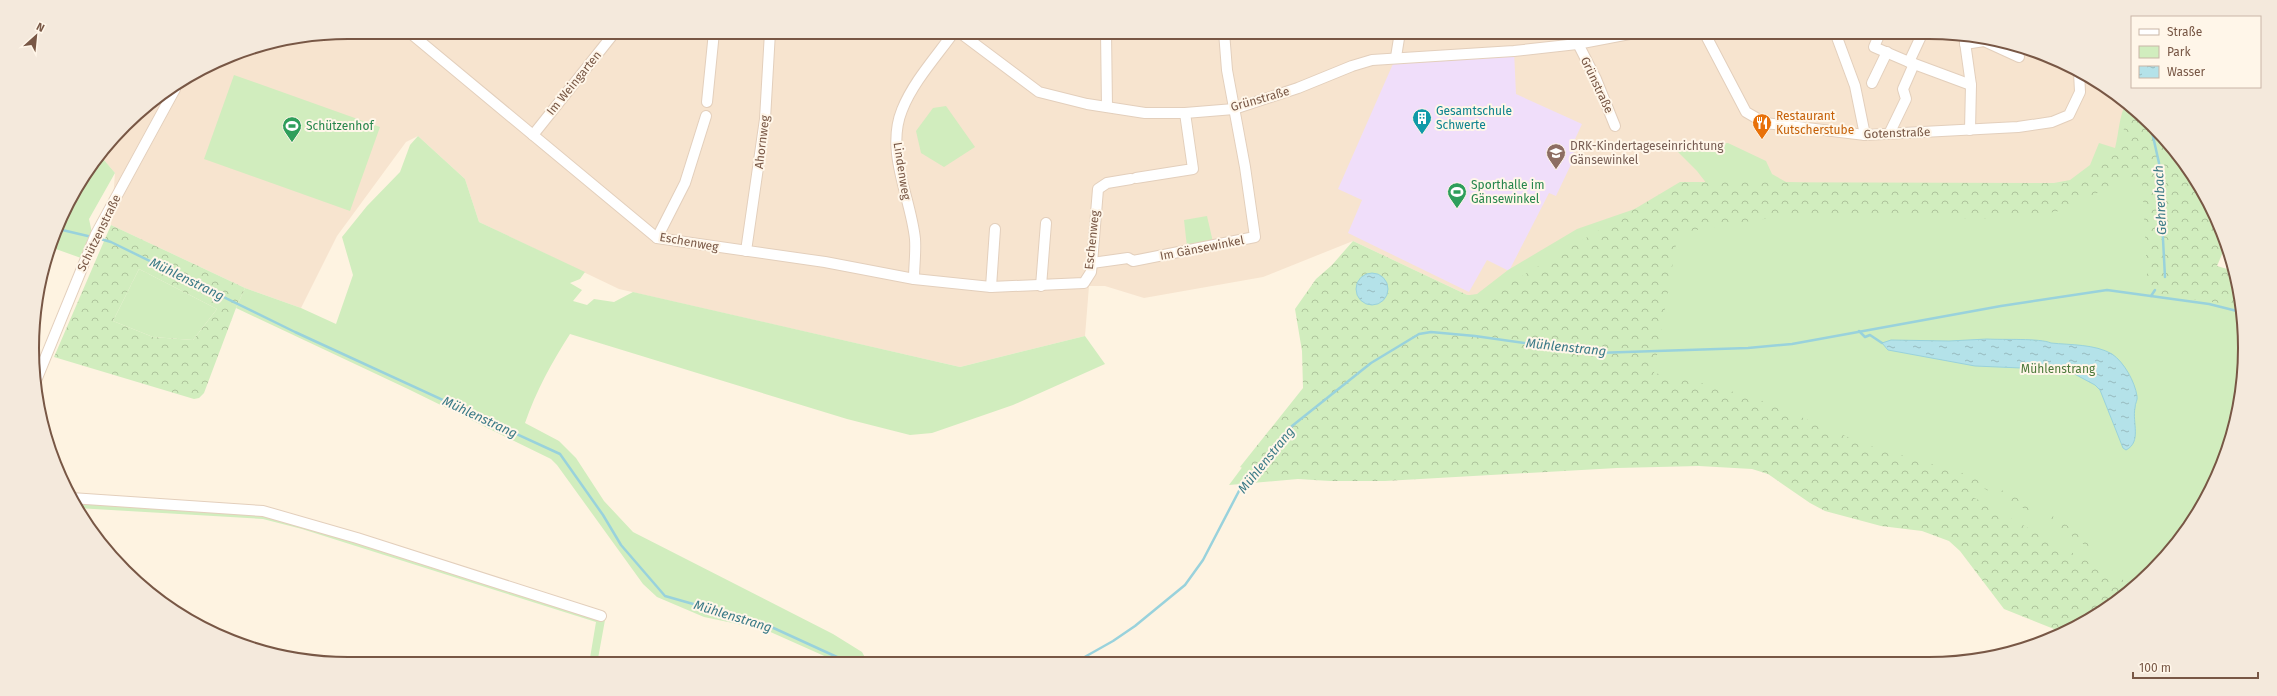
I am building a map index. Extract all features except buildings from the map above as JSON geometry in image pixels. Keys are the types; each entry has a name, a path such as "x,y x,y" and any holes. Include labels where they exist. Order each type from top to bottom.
{"street":[{"name":"Eschenweg","path":"417,39 657,238 825,262 914,279 991,287 1084,283 1091,272 1098,189 1107,183 1130,181 1193,169 1185,113"},
{"name":"Im Weingarten","path":"533,135 609,39"},
{"path":"707,102 713,39"},
{"name":"Ahornweg","path":"746,251 765,119 770,39"},
{"name":"Lindenweg","path":"914,279 915,240 896,150 897,127 901,111 911,92 949,39"},
{"name":"Grünstraße","path":"969,39 1040,92 1145,114 1185,113 1234,109 1298,88 1352,66 1372,60 1396,57 1507,52 1577,44 1603,39"},
{"path":"974,39 974,43"},
{"path":"1106,39 1107,107"},
{"path":"1225,39 1227,70 1234,109"},
{"path":"1396,57 1399,39"},
{"path":"1575,39 1577,44"},
{"name":"Gotenstraße","path":"1708,39 1738,99 1746,112 1754,118 1765,123 1865,135 1890,132 2018,127 2052,122 2069,115 2080,92 2079,78"},
{"path":"1838,39 1855,86 1865,135"},
{"path":"1877,39 1874,47 1911,63 1971,85"},
{"path":"1890,132 1906,99 1903,89 1920,39"},
{"path":"1965,42 1971,85 1970,130"},
{"name":"Grünstraße","path":"1577,44 1596,79 1615,126"},
{"path":"2007,49 2019,57"},
{"path":"1872,82 1887,52"},
{"name":"Schützenstraße","path":"40,371 96,234 172,94"},
{"name":"Im Gänsewinkel","path":"1092,264 1128,258 1133,261 1255,237 1245,167 1234,109"},
{"path":"657,238 685,183 706,116"},
{"path":"1041,286 1046,223"},
{"path":"991,287 995,229"},
{"path":"78,498 263,511 357,538 602,616"}],"shaded area":[{"path":"348,39 1929,39 1989,45 2028,55 2084,80 2128,112 2119,148 2074,183 1480,301 1353,241 1263,277 1144,298 1105,286 1089,286 1085,336 960,367 619,289 479,222 465,179 418,136 406,142 337,236 301,308 245,288 111,225 115,173 104,159 116,144 144,116 176,91 193,80 249,55 288,45"},
{"path":"1514,51 1516,94 1582,124 1570,150 1576,154 1556,196 1549,193 1509,271 1487,260 1469,292 1348,233 1362,200 1338,189 1396,57"}],"green space":[{"name":"Schützenhof","path":"234,75 380,127 350,211 204,159"},
{"path":"946,106 975,147 944,167 921,153 916,131 933,108"},
{"name":"Mühlenstrang","path":"2124,109 2133,116 2161,144 2186,176 2198,195 2215,264 2229,278 2232,288 2237,328 2237,368 2232,408 2222,447 2206,485 2186,520 2161,552 2133,580 2101,605 2071,623 1968,531 1774,461 1309,478 1229,485 1261,442 1409,294 1477,294 1508,270 1577,229 1707,184 1697,171 1673,147 1728,143 1766,161 1772,174 1786,182 1882,187 2038,186 2070,180 2090,165 2099,143 2115,148 2120,119"},
{"path":"2128,112 2161,144 2186,176 2206,211 2222,249 2223,252 2217,266 2227,269 2235,305 2148,293 2142,178 2119,183 2059,211 2049,213 1980,219 1891,215 1770,218 1678,233 1654,373 1711,385 1769,403 1864,444 1976,477 2054,517 2091,541 2088,547 2049,521 1977,485 1973,497 2110,574 2130,583 2084,616 2055,630 2004,609 1960,551 1949,541 1922,531 1881,526 1825,511 1810,503 1768,474 1752,469 1699,466 1617,468 1385,481 1330,481 1265,477 1240,467 1303,388 1302,351 1295,309 1316,279 1332,265 1353,241 1480,301 1680,182 2074,183 2119,148"},
{"path":"418,136 465,179 479,222 585,272 580,279 570,283 582,290 573,301 587,305 594,299 614,302 633,292 960,367 1085,336 1105,364 1013,405 932,433 910,435 847,419 570,334 545,377 525,423 559,441 576,458 604,501 633,532 833,634 862,652 865,657 827,657 766,630 704,617 657,597 643,584 557,465 551,459 408,389 236,308 245,288 301,308 336,324 353,275 342,237 367,206 400,172 410,145"},
{"path":"104,159 115,173 89,219 92,233 81,258 55,249 80,193"},
{"path":"1207,216 1213,242 1187,247 1184,220"},
{"path":"111,225 245,288 204,393 199,398 194,399 54,357","holes":["139,269 217,309 193,340 153,337 113,321"]},
{"path":"139,269 217,309 193,340 153,337 113,321"},
{"path":"80,502 237,511 283,519 605,620 598,657 590,657 596,622 302,529 263,519 84,508"}],"water":[{"path":"1369,273 1375,273 1385,280 1388,289 1387,295 1381,302 1375,305 1369,305 1359,298 1356,292 1356,286 1363,276"},
{"path":"1987,339 2046,341 2051,343 2098,348 2112,354 2121,362 2136,391 2137,399 2134,413 2134,442 2126,450 2123,448 2100,390 2095,385 2067,370 1975,366 1888,350 1882,343 1891,340 1949,341"}],"waterway":[{"name":"Gehrenbach","path":"2153,136 2159,163 2165,277"},
{"name":"Mühlenstrang","path":"63,230 92,237"},
{"name":"Mühlenstrang","path":"97,238 111,242 295,332 560,454 603,515 621,545 665,596 767,625 837,657"},
{"name":"Mühlenstrang","path":"1085,657 1113,641 1135,626 1185,585 1203,560 1240,489 1292,426 1371,363 1419,334 1431,332 1475,336 1596,353 1748,348 1792,344 2001,306 2107,290 2209,304 2235,311"},
{"name":"Mühlenstrang","path":"2151,296 2155,290"},
{"path":"1859,331 1865,337 1870,335 1882,343"}],"place":[{"name":"Gesamtschule Schwerte","path":"1422,135"},
{"name":"Restaurant Kutscherstube","path":"1762,140"},
{"name":"Schützenhof","path":"292,143"},
{"name":"DRK-Kindertageseinrichtung Gänsewinkel","path":"1556,170"},
{"name":"Sporthalle im Gänsewinkel","path":"1457,209"}]}
